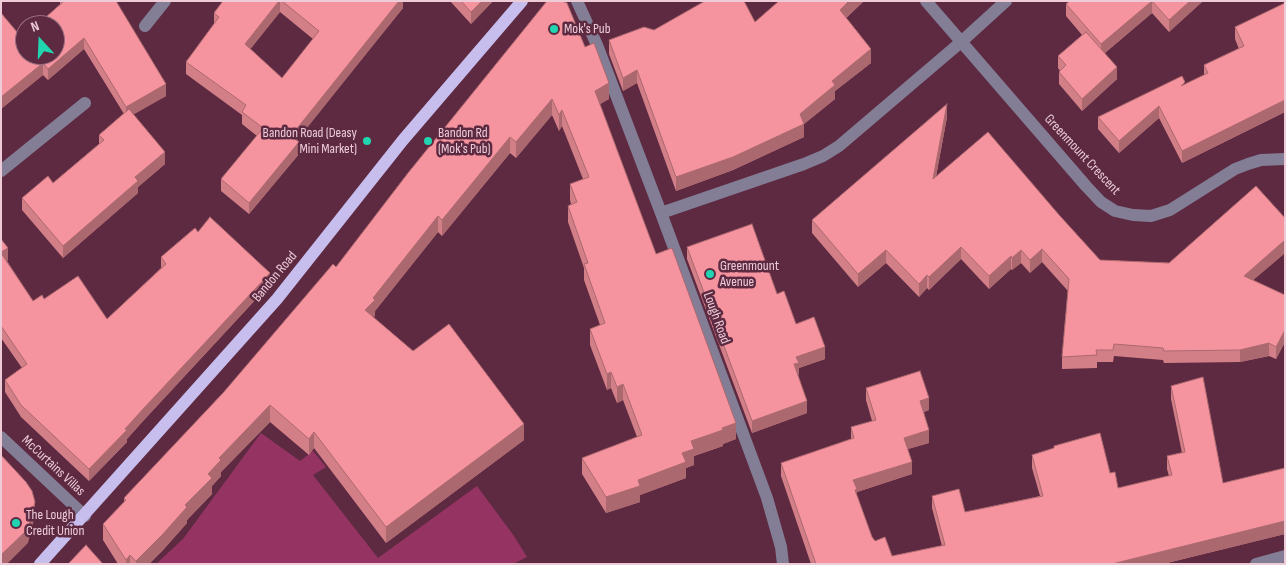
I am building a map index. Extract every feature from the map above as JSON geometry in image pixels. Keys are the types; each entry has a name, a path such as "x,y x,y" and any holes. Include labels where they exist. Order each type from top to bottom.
{"main road":[{"name":"Bandon Road","path":"40,564 85,516 277,299 403,140 522,1"}],"street":[{"path":"144,26 165,1"},
{"name":"Lough Road","path":"577,1 597,45 767,498 781,547 783,564"},
{"name":"Greenmount Crescent","path":"926,1 1086,186 1101,202 1116,211 1133,216 1151,216 1170,210 1248,164 1261,160 1285,159"},
{"path":"661,213 823,156 839,146 1006,1"},
{"path":"1,172 85,103"},
{"name":"McCurtains Villas","path":"1,437 85,516"},
{"path":"1256,564 1285,556"}],"shaded area":[{"path":"261,433 300,461 313,451 326,467 313,475 378,558 477,486 527,557 513,564 156,564 183,539"}],"building":[{"path":"116,1 166,84 126,107 84,38 65,54 65,15 48,15 63,2"},
{"path":"223,1 279,1 245,44 282,78 319,31 282,1 399,1 291,136 299,142 249,203 221,179 263,128 242,112 246,105 186,62 219,17 214,13"},
{"path":"461,1 482,1 471,12"},
{"path":"547,1 567,3 585,47 594,43 609,83 595,91 656,254 672,248 736,423 722,428 723,430 691,441 694,449 682,453 686,462 638,480 640,486 606,497 582,458 642,435 623,384 617,387 611,372 607,374 590,329 605,323 584,264 588,263 568,206 577,202 570,184 589,177 562,110 559,115 552,99 516,142 510,137 442,220 438,216 373,298 375,300 365,310 413,351 449,324 524,424 386,527 314,432 309,439 270,405 219,458 221,460 208,474 212,478 185,505 187,507 163,534 136,561 130,555 126,560 103,524 126,500 124,498 223,393 333,264 336,267 408,173"},
{"path":"705,1 744,1 755,22 779,1 849,1 840,10 871,49 832,81 835,85 800,114 804,124 733,157 676,177 637,70 623,78 609,40 644,27 654,30"},
{"path":"1070,1 1152,1 1101,44 1066,4"},
{"path":"1152,1 1190,1 1169,20"},
{"path":"1285,3 1285,100 1182,151 1159,106 1119,141 1098,117 1182,76 1185,82 1181,86 1208,73 1204,65 1244,46 1235,27"},
{"path":"1,13 15,30 15,65 41,65 1,97"},
{"path":"1086,32 1117,67 1082,99 1059,72 1066,65 1058,56"},
{"path":"45,65 53,65 48,69"},
{"path":"947,104 933,179 988,132 1100,260 1169,263 1256,186 1285,218 1285,240 1244,276 1285,295 1285,330 1276,347 1269,343 1240,350 1164,351 1163,348 1114,344 1113,350 1096,350 1097,355 1062,357 1069,279 1042,249 1030,260 1021,250 1012,258 1011,256 989,276 961,247 919,284 886,250 858,274 812,220"},
{"path":"129,109 165,152 135,177 138,181 63,246 22,198 48,176 53,183 104,140 99,135"},
{"path":"210,217 270,273 89,469 21,405 5,380 27,364 1,326 1,253 33,301 42,295 44,299 78,276 107,319 166,264 161,257 195,228 198,232"},
{"path":"752,224 777,294 784,291 796,324 814,317 825,347 796,357 799,363 794,364 807,401 752,421 687,247"},
{"path":"1,239 8,248 1,252"},
{"path":"920,371 929,398 920,401 929,430 904,438 912,462 853,480 872,537 875,541 885,537 892,556 945,545 932,496 959,489 965,512 1043,496 1032,455 1054,448 1054,446 1100,433 1110,473 1115,472 1118,488 1172,475 1167,456 1185,452 1171,386 1203,377 1223,483 1285,468 1285,521 1112,564 816,564 781,463 854,438 851,427 876,420 866,388"},
{"path":"1,455 26,482 32,491 35,502 28,529 1,555"},
{"path":"86,545 103,564 68,564"}],"place":[{"name":"Mok's Pub","path":"554,29"},
{"name":"Bandon Road (Deasy Mini Market)","path":"367,141"},
{"name":"Bandon Rd (Mok's Pub)","path":"428,141"},
{"name":"Greenmount Avenue","path":"710,274"},
{"name":"The Lough Credit Union","path":"16,523"}]}
